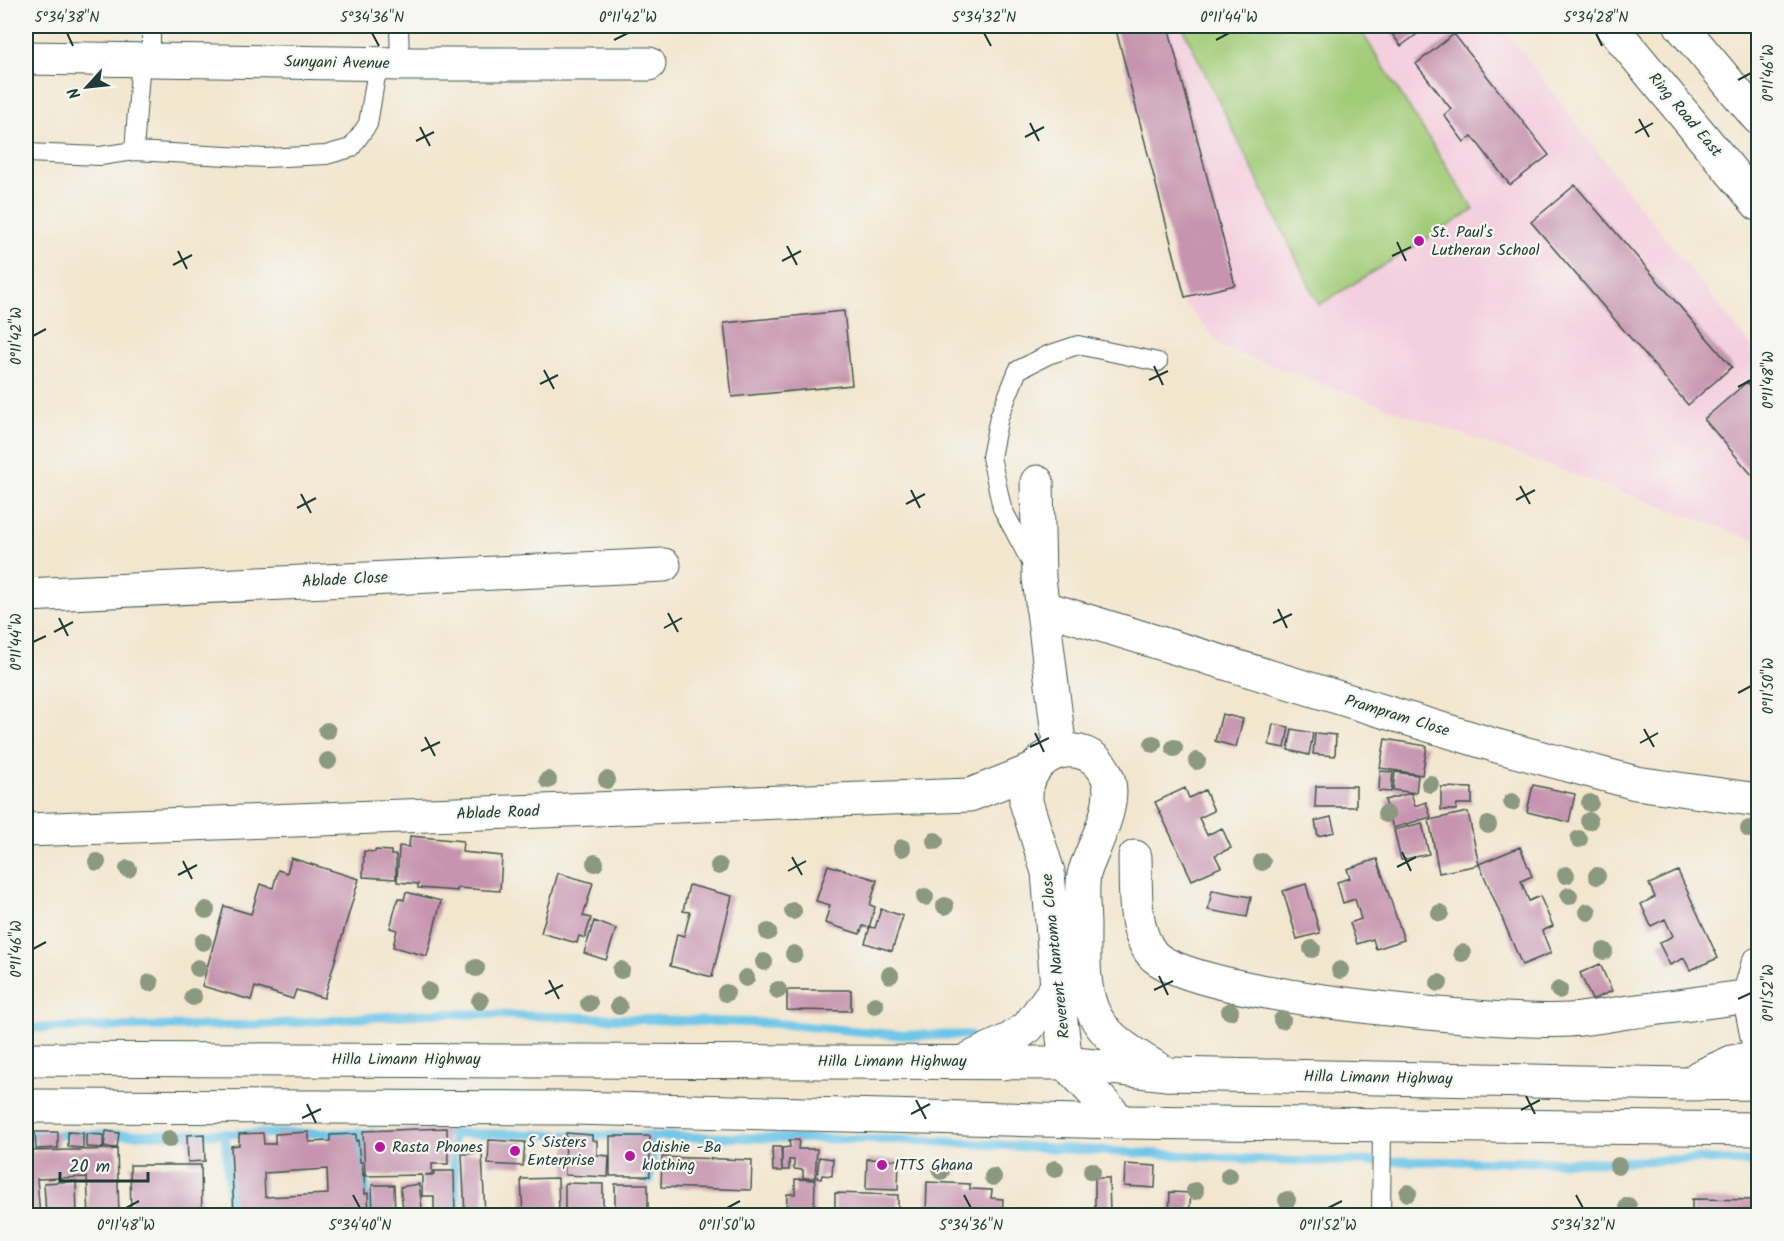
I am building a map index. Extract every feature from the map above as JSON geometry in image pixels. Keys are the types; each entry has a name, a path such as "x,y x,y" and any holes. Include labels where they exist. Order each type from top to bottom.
{"street":[{"name":"Ring Road East","path":"1611,26 1758,204"},
{"path":"1681,26 1758,118"},
{"name":"Sunyani Avenue","path":"26,58 389,64 649,64"},
{"path":"1033,770 1040,761 1060,752 1041,593 1036,482"},
{"name":"Ablade Close","path":"26,595 664,565"},
{"name":"Prampram Close","path":"1041,593 1497,746 1636,783 1758,801"},
{"name":"Reverent Nantoma Close","path":"1060,752 1082,753 1092,758 1106,775 1109,785 1108,807 1084,872 1084,973 1092,1009 1104,1028 1125,1048 1167,1074"},
{"name":"Reverent Nantoma Close","path":"1033,770 1028,779 1026,802 1048,872 1057,987 1066,1063 1121,1122"},
{"name":"Ablade Road","path":"26,830 970,795 1033,770"},
{"name":"Ablade Road","path":"970,795 1034,825"},
{"path":"1135,857 1137,906 1143,938 1152,954 1164,965 1219,981 1308,1000 1448,1016 1557,1020 1754,997"},
{"path":"1758,964 1754,997 1758,1041"},
{"path":"964,1061 1011,1039 1028,1027 1057,987"},
{"path":"1684,1084 1732,1062 1758,1057"},
{"name":"Hilla Limann Highway","path":"26,1059 964,1061 1066,1063 1167,1074 1684,1084 1758,1083"},
{"path":"26,1106 573,1108 1121,1122 1758,1129"}],"lane":[{"path":"134,151 151,26"},
{"path":"26,153 100,156 134,151 265,158 326,155 351,148 368,124 389,64 399,26"},
{"path":"1041,593 1002,508 991,457 999,417 1018,370 1078,345 1158,362"},
{"path":"1381,1215 1382,1125"}],"shaded area":[{"name":"St. Paul's Lutheran School","path":"1122,26 1503,26 1619,180 1758,355 1758,541 1223,348 1183,302"}],"green space":[{"path":"1182,26 1358,26 1474,210 1319,305"}],"building":[{"path":"1115,26 1168,26 1235,285 1185,297"},
{"path":"1386,26 1428,26 1401,46"},
{"path":"1454,34 1549,155 1510,185 1472,136 1464,142 1444,115 1451,109 1416,64"},
{"path":"1575,185 1732,367 1688,405 1531,222"},
{"path":"844,311 852,385 732,397 724,323"},
{"path":"1747,382 1758,395 1758,482 1704,419"},
{"path":"1222,714 1243,719 1236,747 1215,741"},
{"path":"1273,724 1289,727 1285,748 1269,745"},
{"path":"1292,729 1313,733 1309,755 1288,750"},
{"path":"1315,733 1336,735 1335,756 1313,754"},
{"path":"1385,739 1427,746 1422,775 1380,768"},
{"path":"1380,771 1393,772 1391,792 1379,791"},
{"path":"1395,772 1418,775 1416,793 1393,790"},
{"path":"1533,785 1575,794 1569,822 1527,812"},
{"path":"1316,786 1356,786 1356,807 1315,807"},
{"path":"1441,787 1472,788 1472,804 1457,804 1456,810 1441,810"},
{"path":"1185,788 1189,798 1205,790 1214,811 1199,818 1207,835 1222,828 1231,848 1215,855 1221,867 1192,880 1155,802"},
{"path":"1411,793 1415,806 1426,802 1431,817 1393,828 1385,800"},
{"path":"1468,812 1479,865 1439,873 1429,820"},
{"path":"1331,817 1335,832 1318,836 1315,821"},
{"path":"1422,823 1429,854 1401,860 1394,830"},
{"path":"410,836 463,841 462,852 502,856 500,891 418,888 418,884 397,882 399,846 409,847"},
{"path":"1520,847 1532,876 1521,881 1529,901 1540,896 1553,926 1542,931 1551,953 1522,965 1479,864"},
{"path":"375,850 391,851 391,855 396,855 396,879 363,877 364,851 375,852"},
{"path":"291,858 359,879 324,998 296,990 293,999 255,987 251,1000 202,986 224,906 251,914 260,884 273,888 278,870 287,873"},
{"path":"1377,859 1404,940 1376,949 1373,939 1357,944 1350,923 1361,919 1355,899 1343,903 1337,882 1350,878 1347,869"},
{"path":"828,865 877,880 870,905 875,907 869,928 863,926 860,934 825,923 830,905 816,901"},
{"path":"1678,871 1718,958 1690,970 1684,958 1670,965 1659,943 1673,936 1665,919 1651,926 1641,904 1655,897 1649,884"},
{"path":"558,873 593,883 583,916 591,918 585,938 579,936 577,943 541,933"},
{"path":"1306,884 1320,933 1297,939 1283,891"},
{"path":"689,885 732,896 712,977 670,966 677,934 684,936 690,912 683,911"},
{"path":"1212,890 1251,897 1247,917 1208,910"},
{"path":"406,892 441,901 427,956 393,947 397,930 390,928 398,898 404,900"},
{"path":"881,909 903,916 892,951 865,943 870,927 875,928"},
{"path":"594,921 616,929 606,960 584,953"},
{"path":"1600,964 1612,991 1592,1000 1580,973"},
{"path":"787,990 851,990 851,1011 787,1010"},
{"path":"447,1128 448,1164 432,1164 432,1174 425,1175 434,1175 434,1171 454,1171 455,1216 434,1216 434,1196 422,1196 422,1175 365,1176 363,1131"},
{"path":"106,1131 119,1133 117,1148 104,1147"},
{"path":"35,1132 58,1132 58,1148 36,1149"},
{"path":"68,1132 83,1133 83,1148 68,1147"},
{"path":"309,1132 309,1142 330,1141 330,1135 356,1134 364,1174 365,1194 368,1193 369,1216 234,1216 231,1146 239,1145 239,1134 263,1133 264,1144 275,1144 275,1134","holes":["327,1169 328,1194 265,1197 264,1173"]},
{"path":"26,1133 32,1133 32,1148 26,1148"},
{"path":"566,1133 592,1135 592,1140 597,1141 597,1155 609,1156 608,1177 565,1175"},
{"path":"86,1134 103,1135 103,1148 86,1147"},
{"path":"204,1134 205,1161 188,1162 187,1135"},
{"name":"Odishie -Ba klothing","path":"610,1136 650,1136 650,1176 610,1176"},
{"path":"489,1140 525,1142 523,1166 488,1164"},
{"path":"789,1140 799,1140 798,1149 817,1149 815,1178 803,1178 803,1170 794,1169 794,1160 789,1160 789,1170 782,1170 782,1148 790,1147"},
{"path":"772,1147 781,1147 782,1171 773,1171"},
{"path":"117,1149 119,1216 89,1216 87,1177 37,1179 40,1216 26,1216 26,1151"},
{"path":"482,1153 485,1216 465,1216 462,1154"},
{"path":"662,1157 752,1160 751,1190 661,1187"},
{"path":"819,1157 833,1159 832,1176 822,1175 821,1179 817,1178"},
{"path":"867,1159 899,1160 898,1190 866,1189"},
{"path":"1125,1164 1156,1166 1155,1188 1124,1186"},
{"path":"130,1165 201,1165 202,1216 131,1216"},
{"path":"558,1178 559,1216 523,1216 521,1179"},
{"path":"1095,1178 1109,1178 1110,1214 1095,1213"},
{"path":"795,1179 815,1180 814,1216 786,1216 787,1194 795,1194"},
{"path":"76,1181 77,1216 46,1216 44,1183"},
{"path":"927,1182 970,1184 970,1189 992,1190 991,1198 1003,1199 1002,1216 926,1216"},
{"path":"565,1183 603,1184 603,1216 565,1216"},
{"path":"419,1184 423,1216 404,1216 400,1187"},
{"path":"615,1184 648,1184 648,1216 615,1216"},
{"path":"372,1185 394,1185 395,1216 373,1216"},
{"path":"1170,1192 1191,1193 1189,1216 1169,1216"},
{"path":"835,1193 898,1195 898,1216 835,1216"},
{"path":"1692,1199 1758,1200 1758,1216 1692,1216"}],"waterway":[{"path":"26,1028 258,1025 435,1013 770,1023 899,1035 970,1035"},
{"path":"359,1132 369,1216"},
{"path":"454,1132 453,1155 458,1216"},
{"path":"26,1135 374,1133"},
{"path":"436,1133 907,1140 1284,1161 1603,1162 1700,1159 1758,1163"},
{"path":"225,1134 231,1216"},
{"path":"650,1180 653,1155 652,1136"}],"place":[{"name":"St. Paul's Lutheran School","path":"1419,241"},
{"name":"Rasta Phones","path":"380,1147"},
{"name":"5 Sisters Enterprise","path":"515,1151"},
{"name":"Odishie -Ba klothing","path":"630,1156"},
{"name":"ITTS Ghana","path":"882,1165"}]}
